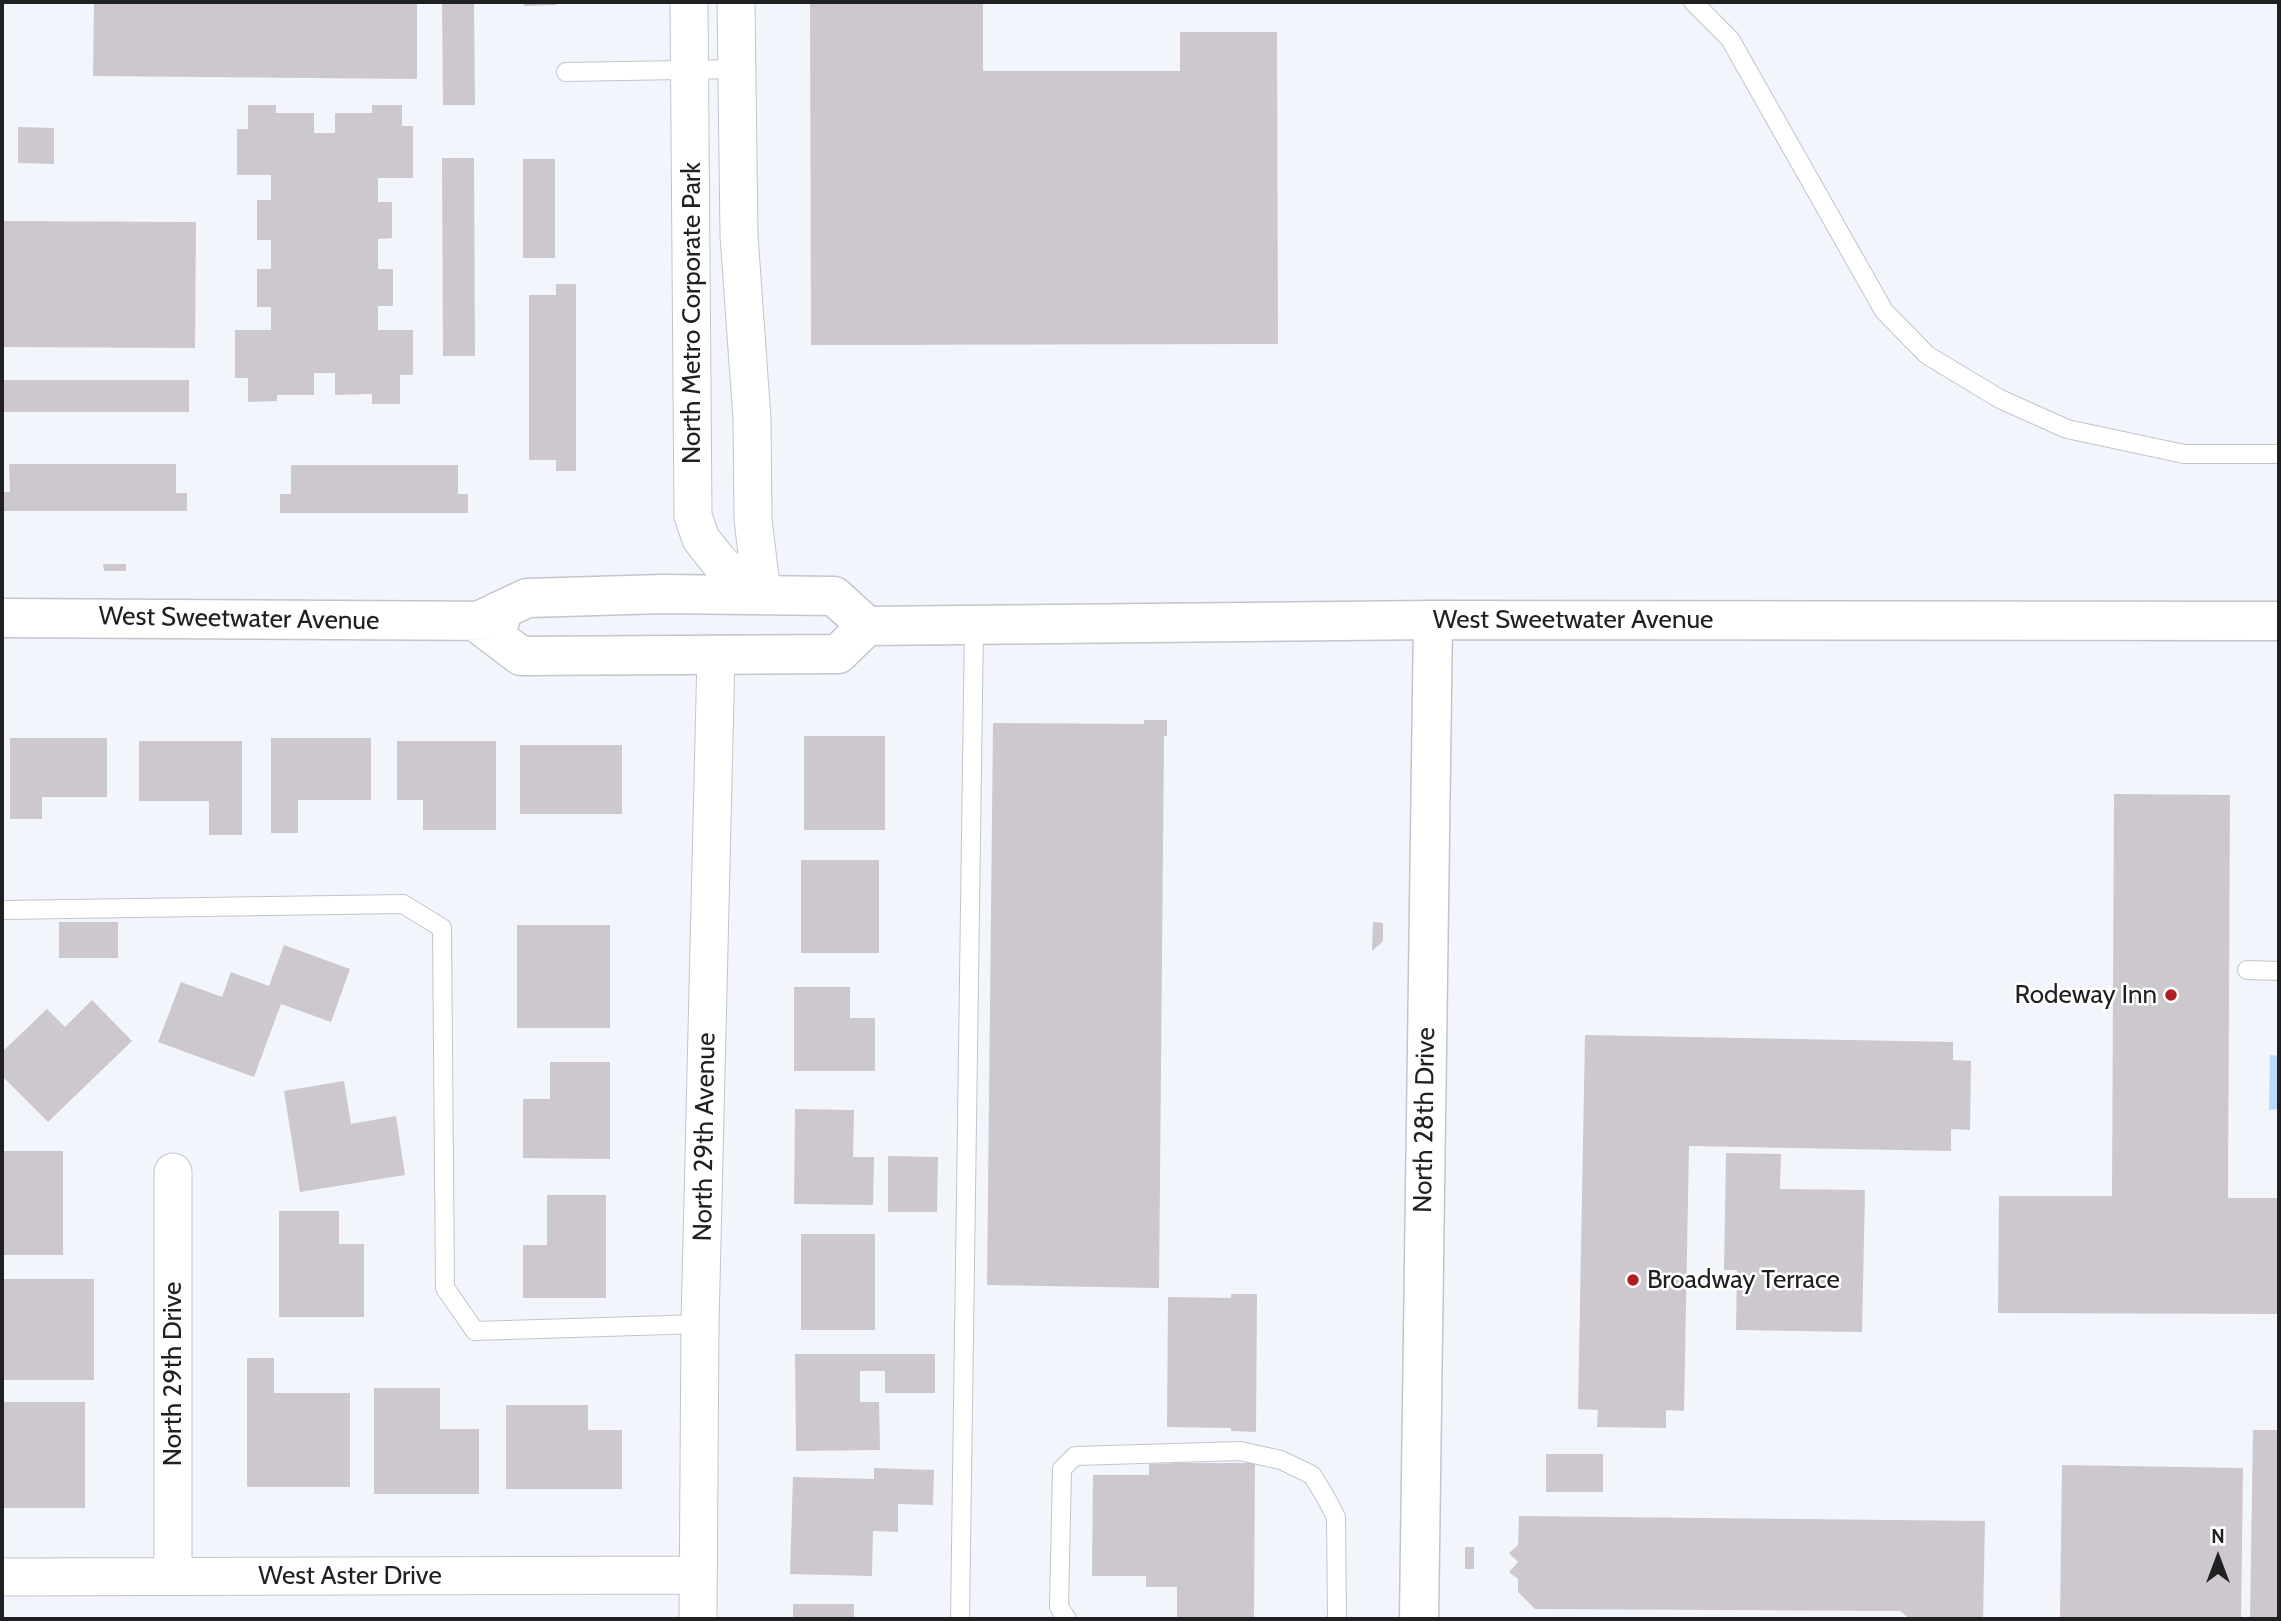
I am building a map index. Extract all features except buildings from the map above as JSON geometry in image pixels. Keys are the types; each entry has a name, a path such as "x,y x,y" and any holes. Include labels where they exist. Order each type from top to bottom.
{"street":[{"name":"North Metro Corporate Park","path":"689,2 692,71 693,516 701,539 721,564 838,654"},
{"name":"North Metro Corporate Park","path":"736,2 739,236 752,419 754,519 762,596"},
{"name":"West Sweetwater Avenue","path":"2,618 476,622 527,598 674,604 762,596"},
{"path":"476,622 521,656 716,655 838,654 867,626 834,596 762,596 750,607 716,655"},
{"path":"674,604 700,628 716,655"},
{"name":"West Sweetwater Avenue","path":"867,626 1433,620 2279,621"},
{"name":"North 28th Drive","path":"1419,1619 1433,620"},
{"name":"North 29th Avenue","path":"698,1619 700,1324 716,655"},
{"name":"North 29th Drive","path":"173,1172 173,1576"},
{"name":"West Aster Drive","path":"2,1577 698,1575"}],"lane":[{"path":"1693,2 1730,39 1884,311 1927,355 2000,399 2067,429 2184,454 2279,454"},
{"path":"566,72 737,69"},
{"path":"960,1619 974,625"},
{"path":"2,909 403,904 442,928 444,1288 475,1331 700,1324"},
{"path":"2247,970 2279,971"},
{"path":"1067,1619 1059,1607 1062,1469 1075,1455 1240,1451 1281,1460 1312,1475 1325,1496 1336,1517 1337,1619"}],"water":[{"path":"2270,1055 2279,1056 2279,1109 2269,1110"}],"place":[{"name":"Rodeway Inn","path":"2171,995"},
{"name":"Broadway Terrace","path":"1633,1280"}]}
